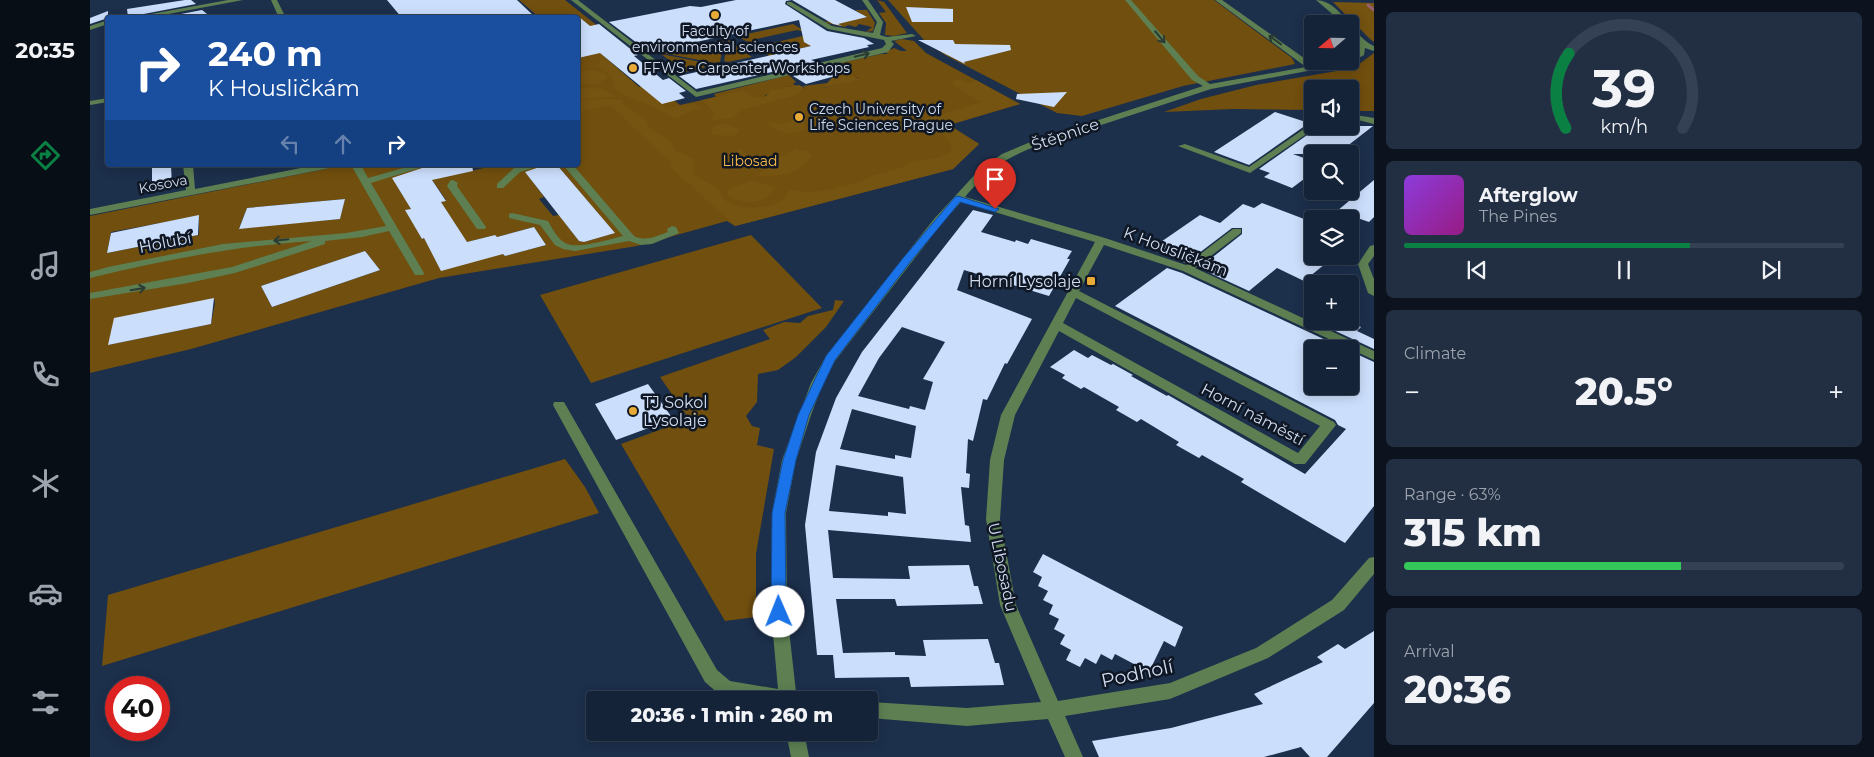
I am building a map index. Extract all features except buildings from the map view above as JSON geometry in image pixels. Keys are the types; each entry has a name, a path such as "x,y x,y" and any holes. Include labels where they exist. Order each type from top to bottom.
{"street":[{"path":"150,15 240,0"},
{"path":"274,0 282,15"},
{"path":"574,0 696,95 885,50 890,44 887,39"},
{"path":"865,0 880,22 876,36"},
{"path":"1128,0 1195,78 1209,87"},
{"path":"1218,0 1304,62"},
{"path":"1319,0 1337,15"},
{"path":"789,3 830,28 887,39 912,36"},
{"path":"90,20 105,22"},
{"path":"90,28 105,22"},
{"path":"1359,40 1362,44 1374,49"},
{"name":"Štěpnice","path":"1359,54 1361,53 1362,44"},
{"name":"Štěpnice","path":"789,691 779,612 779,513 789,460 804,415 830,359 932,229 983,171 1005,156 1076,129 1209,87 1308,70"},
{"path":"90,103 105,100"},
{"path":"1359,118 1374,120"},
{"path":"1182,146 1250,170 1304,133"},
{"path":"1193,163 1204,154"},
{"path":"188,167 191,192"},
{"name":"Kosova","path":"90,212 320,167"},
{"path":"357,167 419,273"},
{"path":"366,182 417,167"},
{"path":"500,186 517,170 530,167"},
{"path":"570,167 630,238 640,243 650,242 674,233 672,229"},
{"path":"453,183 452,186 481,227"},
{"name":"K Housličkám","path":"958,198 1101,240 1187,269 1374,356"},
{"path":"512,216 544,223 559,245 566,247 593,245 630,238"},
{"name":"Holubí","path":"90,296 188,280 235,270 314,244 393,227"},
{"path":"1187,269 1237,231"},
{"name":"Holubí","path":"92,275 177,256 241,245 291,239 347,237"},
{"name":"U Libosadu","path":"1074,757 1008,605 992,519 997,460 1008,415 1101,240"},
{"name":"Holubí","path":"235,270 264,255 265,248 260,245 241,245"},
{"path":"1374,248 1364,264 1374,293"},
{"name":"Horní náměstí","path":"1055,324 1300,460 1329,425 1073,292"},
{"path":"560,405 711,676 726,689 738,691"},
{"name":"Podholí","path":"878,711 967,717 1053,710 1170,691 1262,653 1338,605 1374,563"},
{"path":"797,741 800,757"}],"green space":[{"path":"519,0 565,0 599,27 580,31 580,15 537,15"},
{"path":"877,0 884,2 907,33 894,36 885,35 886,23 879,13 886,12"},
{"path":"888,0 1214,0 1292,58 1295,64 1183,86 1082,116 1057,113 945,55 924,40"},
{"path":"855,10 867,10 875,23 873,31 866,32 872,27 859,24 856,27 848,25 845,27 823,22 866,17"},
{"path":"793,24 806,32 797,30 752,40 755,42 746,41 738,36"},
{"path":"807,35 811,46 772,55 773,59 758,48 760,46"},
{"name":"Libosad","path":"902,39 914,41 926,53 1020,104 949,125 979,144 953,169 735,226 727,221 637,246 439,278 191,349 90,373 90,216 335,167 453,167 458,174 488,167 549,167 527,174 544,197 539,199 553,216 559,215 579,241 584,242 614,233 559,167 580,167 580,56 601,51 601,54 639,87 675,101 680,105 716,97 714,94 789,75 796,82 793,84 796,86 774,90 763,97 797,93 805,88 803,86 827,83 823,88 857,81 858,78 839,73 836,69 845,67 840,63 888,54 885,52 894,48 907,51 894,41","holes":["430,177 446,200 441,202 455,230 422,239 406,210 411,209 407,202 410,199 407,194 403,196 396,184","345,199 340,219 239,228 247,208","199,216 199,235 107,253 111,232","534,227 546,245 527,250 526,248 524,251 505,256 503,254 436,250","365,251 380,270 272,307 261,286","214,298 215,303 211,324 108,345"]},
{"path":"724,40 720,62 714,63 663,53"},
{"path":"728,40 752,57 728,62 724,61"},
{"path":"1374,53 1374,111 1359,111 1359,80 1304,80 1304,110 1233,109 1164,112 1201,99 1256,85 1342,70 1359,70 1359,64"},
{"path":"661,54 711,64 711,66 685,72"},
{"path":"751,235 822,308 591,383 540,295"},
{"path":"835,300 844,301 826,327 796,357 778,370 758,374 757,402 746,416 752,426 760,428 757,445 774,449 756,554 756,617 725,621 621,444 689,419 660,377 770,339 763,330 784,322 800,323 808,316 833,310"},
{"path":"565,459 585,487 599,513 102,666 108,595"}],"shaded area":[{"path":"1333,2 1374,3 1374,42 1359,28 1359,15 1346,15"},
{"path":"601,51 601,54 639,87 642,86 667,108 692,103 704,108 700,110 694,109 682,115 680,119 671,117 663,111 622,94 614,88 612,77 598,65 601,58 597,52"},
{"path":"598,71 606,74 608,78 597,84 580,84 580,72"},
{"path":"842,73 852,75 860,80 822,88 833,77"},
{"path":"958,78 969,83 976,80 1020,104 949,125 979,144 953,169 735,226 669,166 672,164 610,105 580,112 580,101 622,100 623,104 646,119 652,129 669,139 674,149 692,158 694,160 693,173 718,190 729,203 744,207 763,207 780,201 785,197 788,190 810,192 829,190 895,170 915,161 937,158 949,153 952,146 943,134 917,121 981,102 953,85 952,82"},
{"path":"799,85 805,88 796,95 742,110 732,118 712,120 713,112 702,100 743,90 755,98 766,96 771,90 781,90 784,87"},
{"path":"580,87 603,89 616,97 580,99"},
{"path":"802,118 806,125 805,129 795,133 779,131 767,122 786,124"},
{"path":"726,124 739,129 739,132 733,136 712,135 714,125"},
{"path":"739,148 743,149 743,153 746,156 743,161 734,165 717,154 735,152"},
{"path":"796,148 799,151 807,150 813,157 797,170 788,174 757,176 769,163"},
{"path":"753,180 774,187 766,198 760,201 747,202 733,199 728,195 728,189"}],"waterway":[{"path":"1368,5 1374,10"}],"place":[{"name":"Faculty of environmental sciences","path":"715,15"},
{"name":"FFWS - Carpenter Workshops","path":"633,68"},
{"name":"Czech University of Life Sciences Prague","path":"799,117"},
{"name":"Horní Lysolaje","path":"1091,281"},
{"name":"TJ Sokol Lysolaje","path":"633,411"}],"route":[{"path":"779,612 779,513 789,460 817,383 830,359 907,259 958,198 995,209"}]}
